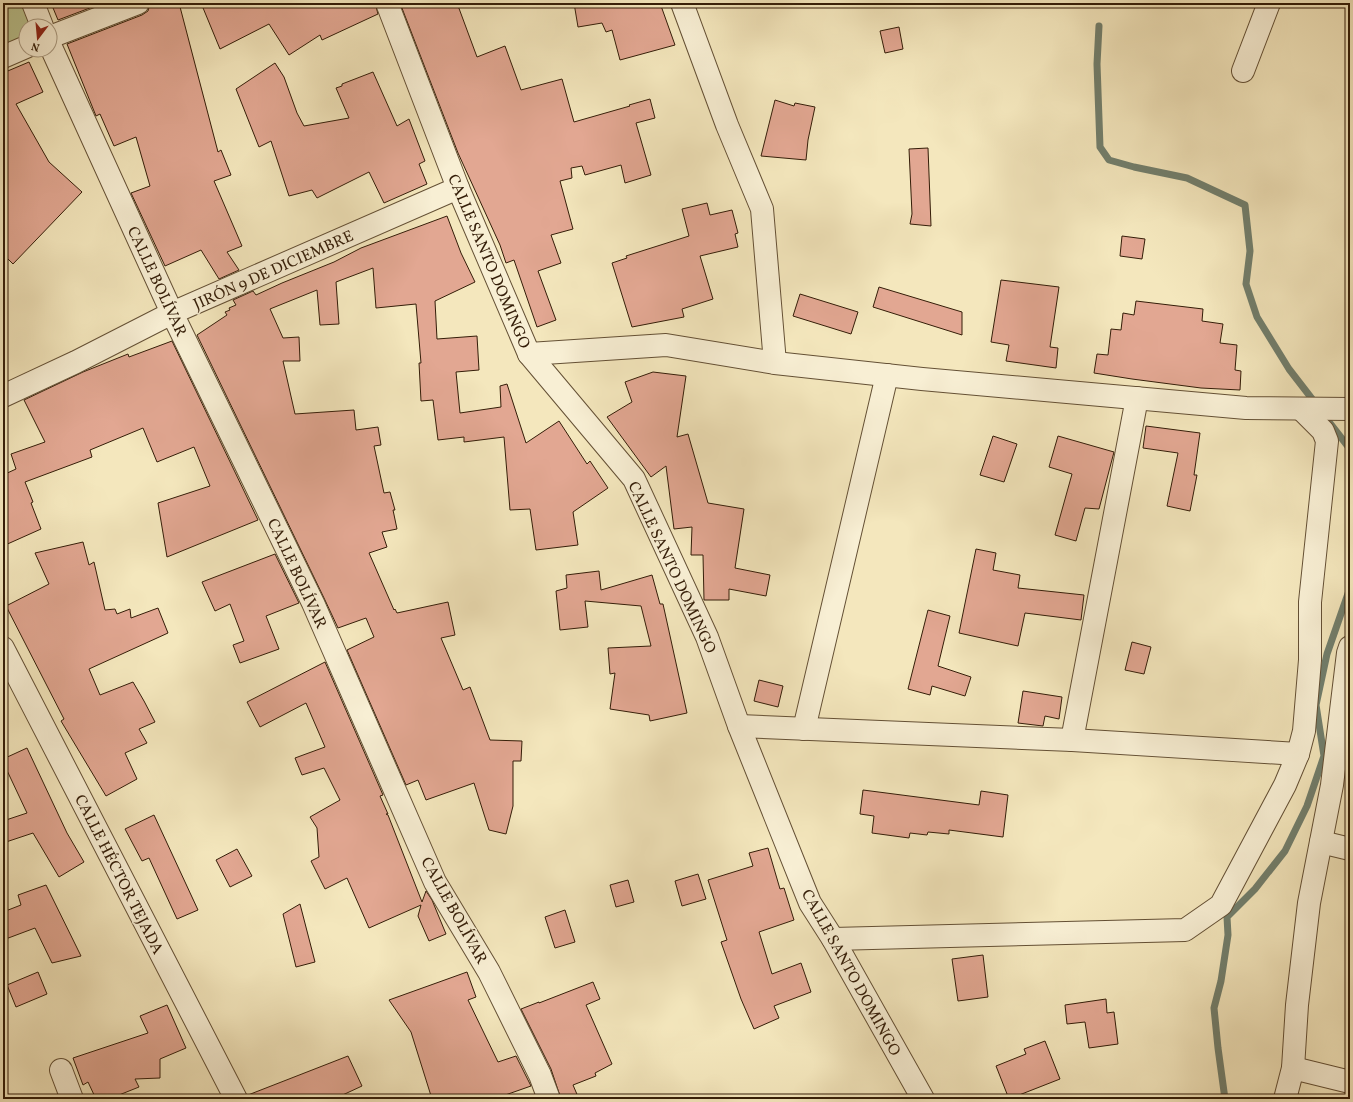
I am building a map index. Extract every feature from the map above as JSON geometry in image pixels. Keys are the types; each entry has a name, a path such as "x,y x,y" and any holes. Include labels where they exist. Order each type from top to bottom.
{"street":[{"path":"33,3 39,18"},
{"path":"58,34 138,3"},
{"name":"CALLE SANTO DOMINGO","path":"387,3 458,188 529,354 634,479 707,636 739,726 810,903 833,939 923,1099"},
{"path":"682,3 727,125 762,208 775,363"},
{"path":"1243,71 1269,3"},
{"path":"3,56 18,50"},
{"name":"CALLE BOLÍVAR","path":"56,58 172,313 313,603 435,882 489,972 540,1075 549,1099"},
{"name":"JIRÓN 9 DE DICIEMBRE","path":"3,396 76,362 172,313 458,188"},
{"path":"529,354 666,345 775,363 886,375 1246,408 1350,409"},
{"path":"804,729 886,375"},
{"path":"1072,740 1137,398"},
{"path":"833,939 1185,930 1221,905 1285,785 1298,754 1304,731 1310,660 1310,602 1327,441 1323,431 1304,409"},
{"path":"1285,1099 1293,1068 1298,989 1309,903 1332,784 1347,660 1350,647"},
{"name":"CALLE HÉCTOR TEJADA","path":"3,648 236,1099"},
{"path":"739,726 1072,740 1298,754"},
{"path":"1321,842 1350,849"},
{"path":"1293,1068 1350,1082"},
{"path":"61,1070 72,1099"}],"green space":[{"path":"3,3 25,3 31,18 18,18 18,41 3,48"}],"building":[{"path":"51,3 103,3 58,20"},
{"path":"150,3 179,3 218,152 221,150 231,175 214,181 242,246 227,252 239,270 219,279 201,250 165,266 131,193 150,186 136,137 114,146 100,114 96,116 67,44 142,15 148,11"},
{"path":"201,3 375,3 378,14 322,40 320,35 289,55 269,24 220,49"},
{"path":"400,3 457,3 477,57 505,46 521,90 562,79 574,122 650,99 655,118 636,123 651,175 625,183 621,165 585,175 582,166 571,168 572,178 560,181 573,229 551,235 561,263 538,271 556,320 537,327 514,260 506,263 500,245 458,153"},
{"path":"574,3 660,3 675,45 620,60 612,30 606,32 602,23 578,27"},
{"path":"899,27 903,49 885,53 880,31"},
{"path":"29,62 43,92 16,104 49,162 82,192 13,264 3,254 3,73"},
{"path":"275,63 284,77 297,113 304,126 349,118 336,88 342,86 342,84 373,72 397,126 409,119 425,161 419,164 427,184 384,203 369,172 317,198 312,190 289,196 271,141 259,147 236,89"},
{"path":"775,100 794,106 795,103 815,107 808,140 806,160 761,156"},
{"path":"928,148 931,226 910,224 912,214 909,149"},
{"path":"707,203 710,215 732,210 738,233 735,234 738,247 700,256 713,299 682,309 684,317 632,327 612,263 627,258 626,256 689,236 682,209"},
{"path":"447,216 461,253 475,282 435,301 437,339 477,336 479,370 456,372 460,413 501,407 500,386 507,384 526,443 559,421 587,464 590,461 608,488 573,512 578,545 536,550 530,509 510,510 504,437 464,442 464,437 438,440 433,400 421,401 419,363 421,363 416,304 376,308 373,268 336,282 339,324 320,325 317,290 270,309 283,338 299,337 300,361 283,361 295,414 354,410 356,430 378,427 381,445 374,446 384,493 390,492 395,510 393,510 397,529 382,532 387,547 369,553 394,610 395,609 397,613 448,602 455,635 441,638 463,690 470,687 490,740 522,741 521,761 513,761 513,806 506,834 489,830 474,783 426,800 418,780 406,785 347,650 374,637 366,618 338,628 197,335 227,315 225,312 230,310 229,308 236,305 233,300 253,291 256,295 334,262 361,248"},
{"path":"1122,236 1145,239 1142,259 1120,256"},
{"path":"1001,280 1059,287 1050,347 1058,348 1056,368 1006,361 1009,345 991,342"},
{"path":"879,287 962,312 962,335 873,307"},
{"path":"800,294 858,312 851,334 793,316"},
{"path":"1136,301 1203,309 1202,321 1223,324 1220,343 1237,345 1235,370 1241,371 1240,390 1201,388 1094,373 1097,354 1108,355 1111,329 1121,330 1123,313 1134,315"},
{"path":"172,341 258,520 167,557 158,503 210,486 194,447 157,462 143,428 90,450 92,457 25,482 41,529 3,546 3,475 16,469 11,454 45,442 24,400 83,372 128,354 129,357"},
{"path":"653,372 686,376 677,437 688,434 708,503 744,509 735,568 770,575 766,596 729,589 729,600 704,600 703,555 691,555 692,527 674,529 666,466 651,477 607,417 632,402 625,382"},
{"path":"1146,426 1200,433 1194,475 1197,475 1190,511 1167,506 1178,453 1143,448"},
{"path":"993,436 1017,444 1004,482 980,475"},
{"path":"1058,436 1114,452 1099,509 1085,508 1076,541 1055,535 1072,474 1049,467"},
{"path":"83,542 89,565 94,562 105,610 115,609 117,614 130,609 131,618 158,608 168,633 89,669 100,695 133,682 155,722 139,729 147,743 125,753 137,779 106,796 61,721 64,719 6,606 49,584 35,553"},
{"path":"976,549 996,553 993,570 1020,575 1018,588 1084,595 1081,620 1025,613 1018,646 959,633"},
{"path":"275,554 299,603 266,616 279,649 240,663 233,645 244,641 230,604 215,611 202,582"},
{"path":"599,571 601,590 652,575 660,604 663,604 687,713 650,721 649,715 610,709 615,673 610,674 608,648 651,646 641,606 585,601 588,627 560,630 556,591 567,588 566,575"},
{"path":"928,610 950,616 938,666 971,677 965,696 932,686 930,695 908,689"},
{"path":"1132,642 1151,647 1144,674 1125,670"},
{"path":"325,662 383,795 380,796 388,814 386,814 388,815 422,902 426,891 432,900 446,934 429,941 418,916 421,905 369,928 347,878 325,889 311,861 319,857 317,828 310,817 340,800 324,768 302,775 295,758 325,747 306,703 260,727 247,702"},
{"path":"759,680 783,686 778,707 754,701"},
{"path":"1023,691 1062,697 1059,719 1045,716 1043,726 1018,723"},
{"path":"27,748 67,833 84,862 59,877 33,833 3,843 3,821 27,813 3,762 3,759"},
{"path":"863,790 979,805 981,791 1008,795 1003,837 949,830 949,834 928,832 927,835 910,833 909,838 872,833 874,816 860,814"},
{"path":"154,815 198,910 177,919 149,858 142,861 125,829"},
{"path":"768,848 780,889 784,888 794,920 759,932 772,974 801,963 811,992 774,1006 779,1018 754,1029 741,999 721,942 727,940 708,880 753,866 749,853"},
{"path":"237,849 252,876 230,887 216,860"},
{"path":"698,874 706,899 682,906 675,881"},
{"path":"628,880 634,902 616,907 610,885"},
{"path":"46,885 81,956 52,963 35,928 3,940 3,912 21,905 18,895"},
{"path":"300,904 315,962 296,967 283,914"},
{"path":"565,910 575,942 555,948 545,917"},
{"path":"983,955 988,997 958,1001 952,959"},
{"path":"38,972 47,994 16,1007 7,985"},
{"path":"467,972 476,997 468,1000 498,1062 516,1056 531,1086 494,1099 432,1099 411,1032 389,1000"},
{"path":"593,982 600,999 586,1005 612,1064 595,1073 596,1076 573,1085 579,1099 561,1099 551,1069 521,1009"},
{"path":"1106,999 1107,1013 1114,1012 1118,1044 1089,1048 1085,1022 1067,1024 1065,1005"},
{"path":"167,1005 186,1048 160,1059 160,1078 135,1079 139,1087 119,1095 121,1099 96,1099 88,1082 83,1085 73,1058 148,1033 140,1016"},
{"path":"1045,1041 1060,1079 1009,1099 996,1066 1026,1054 1024,1049"},
{"path":"348,1056 362,1086 334,1099 248,1099 248,1095"}],"waterway":[{"path":"1099,26 1097,64 1100,147 1109,160 1187,178 1245,205 1250,251 1246,284 1257,317 1289,369 1316,404"},
{"path":"1322,413 1350,449"},
{"path":"1225,1099 1214,1008 1221,981 1228,935 1227,917 1255,889 1285,851 1307,806 1324,756 1316,705 1327,654 1350,588"}]}
